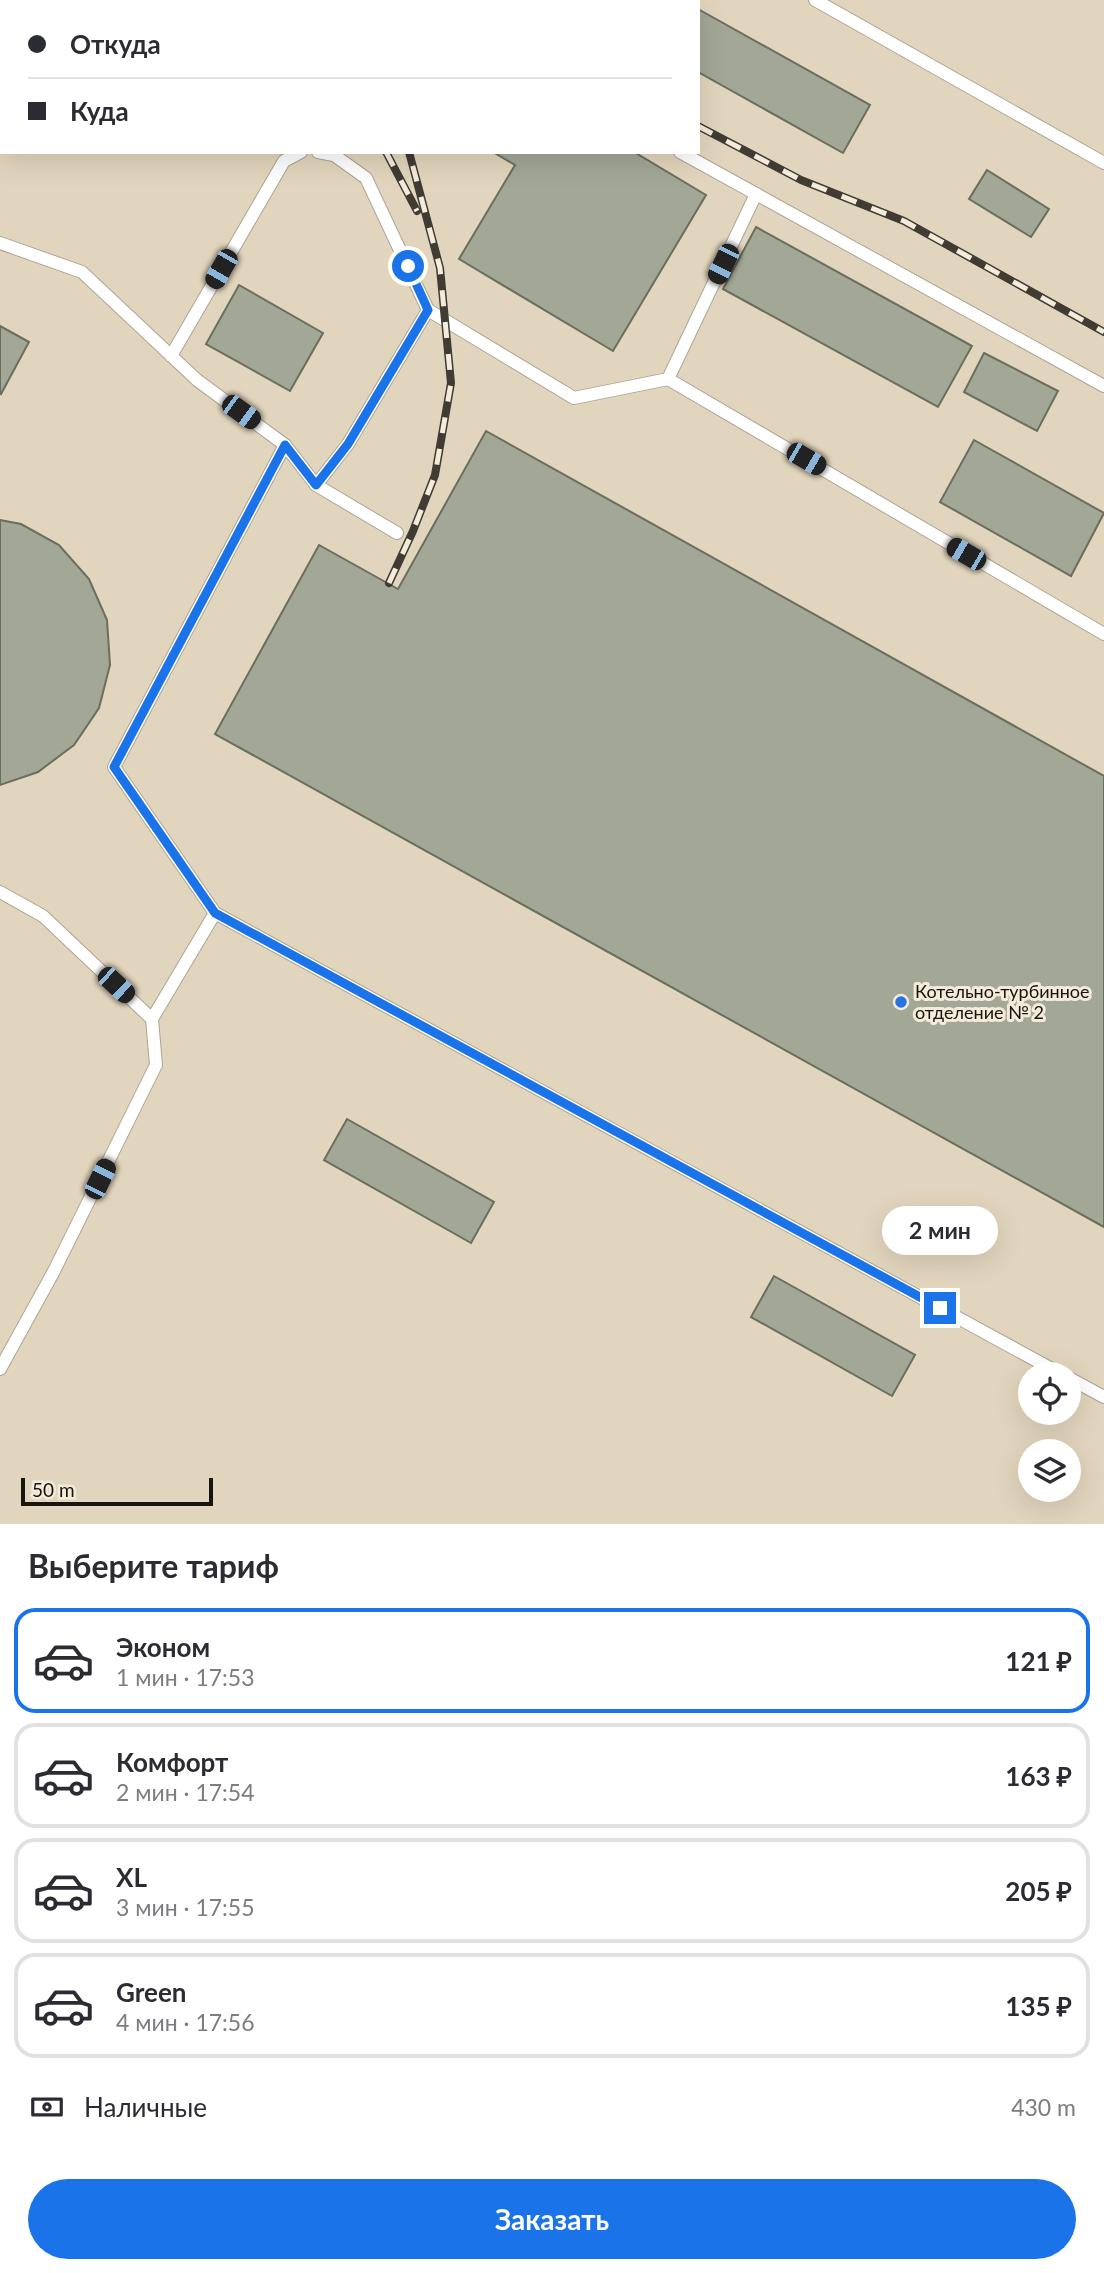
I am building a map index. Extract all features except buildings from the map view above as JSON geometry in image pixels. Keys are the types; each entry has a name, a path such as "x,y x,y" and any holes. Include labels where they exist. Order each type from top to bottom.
{"lane":[{"path":"815,0 1104,163"},
{"path":"171,356 284,162 298,154"},
{"path":"329,154 366,178 428,310 574,398 668,379 1104,634"},
{"path":"684,154 1104,386"},
{"path":"668,379 756,194"},
{"path":"0,243 82,272 197,380 285,445 316,485 397,533"},
{"path":"316,485 348,444 428,310"},
{"path":"285,445 114,767 215,913 1039,1362"},
{"path":"0,891 43,916 152,1019"},
{"path":"0,1369 54,1271 156,1065 152,1019 215,913"},
{"path":"1081,1385 1104,1397"}],"shaded area":[{"path":"700,0 1104,0 1104,1524 0,1524 0,154 700,154"}],"railway":[{"path":"700,127 801,180 904,221 1104,332"},
{"path":"387,154 417,211"},
{"path":"389,583 435,475 451,383 440,268 410,154"}],"place":[{"name":"Котельно-турбинное отделение № 2","path":"901,1002"}],"route":[{"path":"408,266 428,310 348,444 316,485 285,445 114,767 215,913 940,1308"}]}
